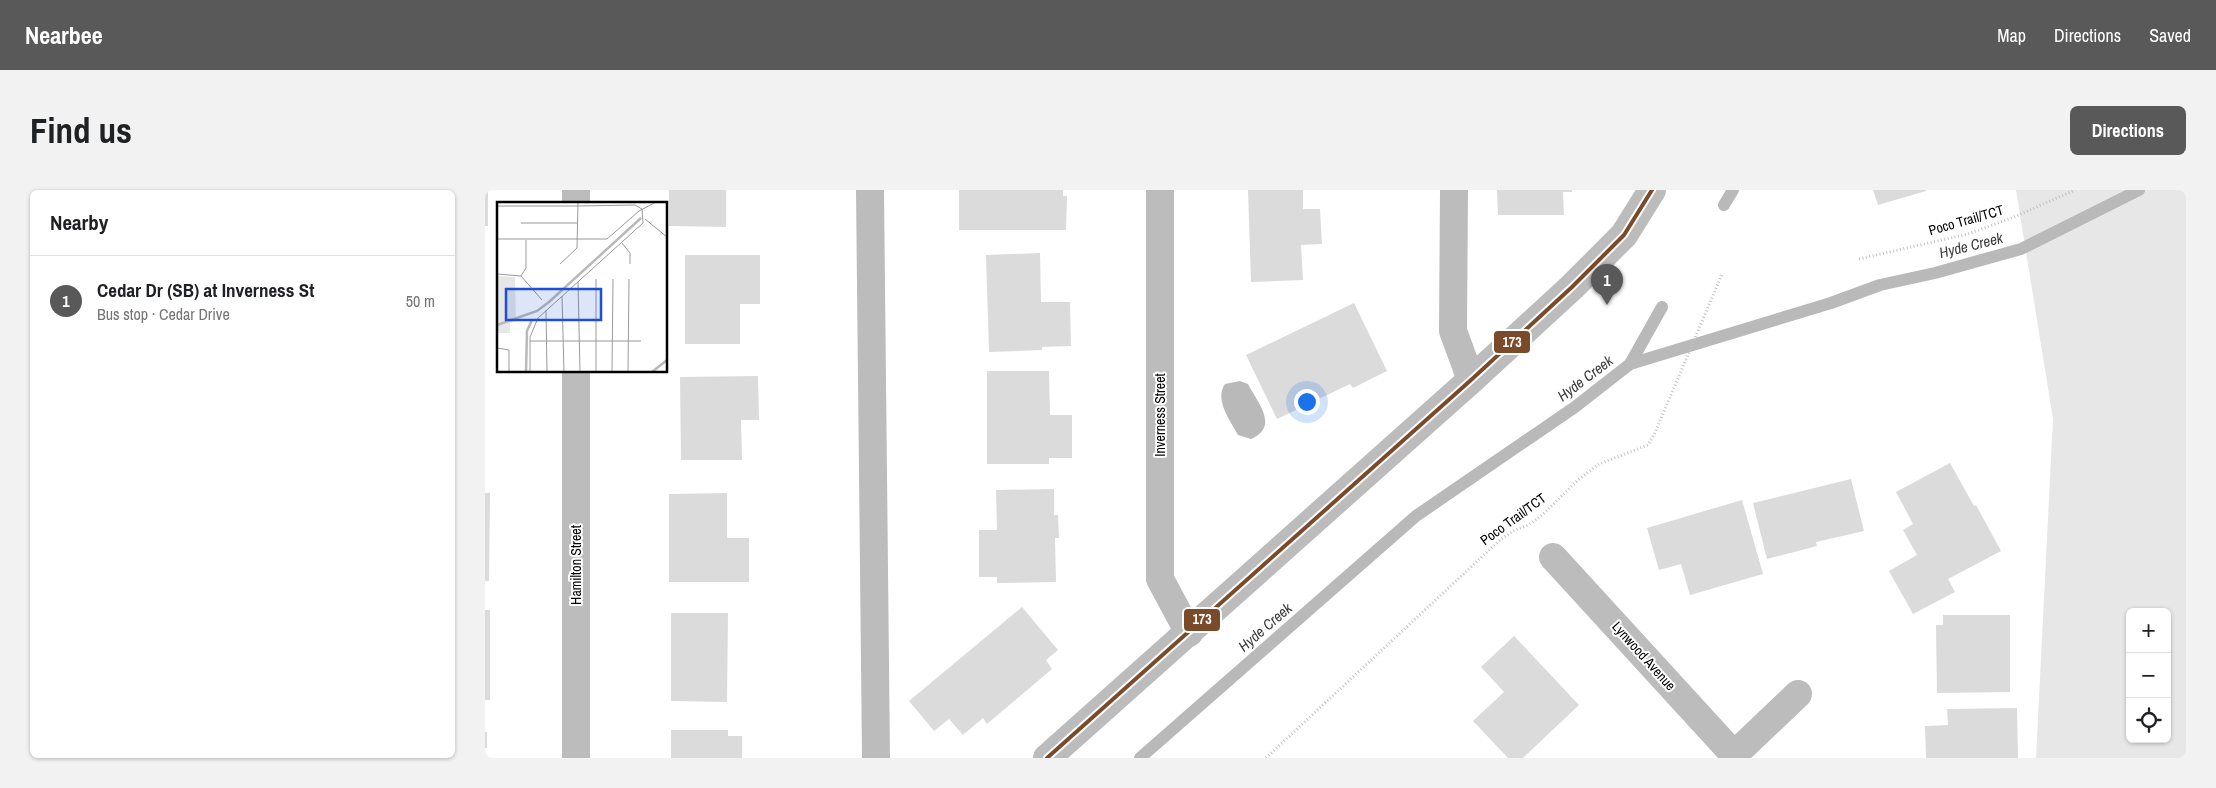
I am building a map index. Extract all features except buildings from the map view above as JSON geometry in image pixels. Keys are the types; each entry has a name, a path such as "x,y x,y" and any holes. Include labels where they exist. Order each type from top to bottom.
{"street":[{"path":"870,190 876,758"},
{"name":"Inverness Street","path":"1160,190 1160,579 1189,633"},
{"path":"1454,190 1453,332 1471,380"},
{"path":"1047,758 1189,633 1572,287 1624,235 1653,190"},
{"name":"Hamilton Street","path":"576,372 576,758"},
{"name":"Lynwood Avenue","path":"1553,557 1735,757 1798,694"}],"path":[{"name":"Poco Trail/TCT","path":"1859,259 1968,234 2014,218 2075,190"},
{"name":"Poco Trail/TCT","path":"1266,758 1500,540 1513,531 1527,526 1541,516 1578,480 1599,464 1648,445 1655,435 1722,274"}],"shaded area":[{"path":"2016,190 2186,190 2186,758 2036,758 2053,419"},
{"path":"1240,381 1248,384 1264,415 1264,428 1251,439 1238,435 1222,403 1222,390 1225,384"}],"waterway":[{"path":"1724,205 1733,190"},
{"name":"Hyde Creek","path":"1140,758 1416,516 1575,407 1630,364 1831,303 1880,285 1935,273 2021,249 2139,190"},
{"path":"1630,364 1662,307"}],"transit line":[{"name":"173","path":"1047,758 1471,380 1572,287 1624,235 1652,190"}],"place":[{"name":"Cedar Dr (SB) at Inverness St","path":"1607,305"}]}
